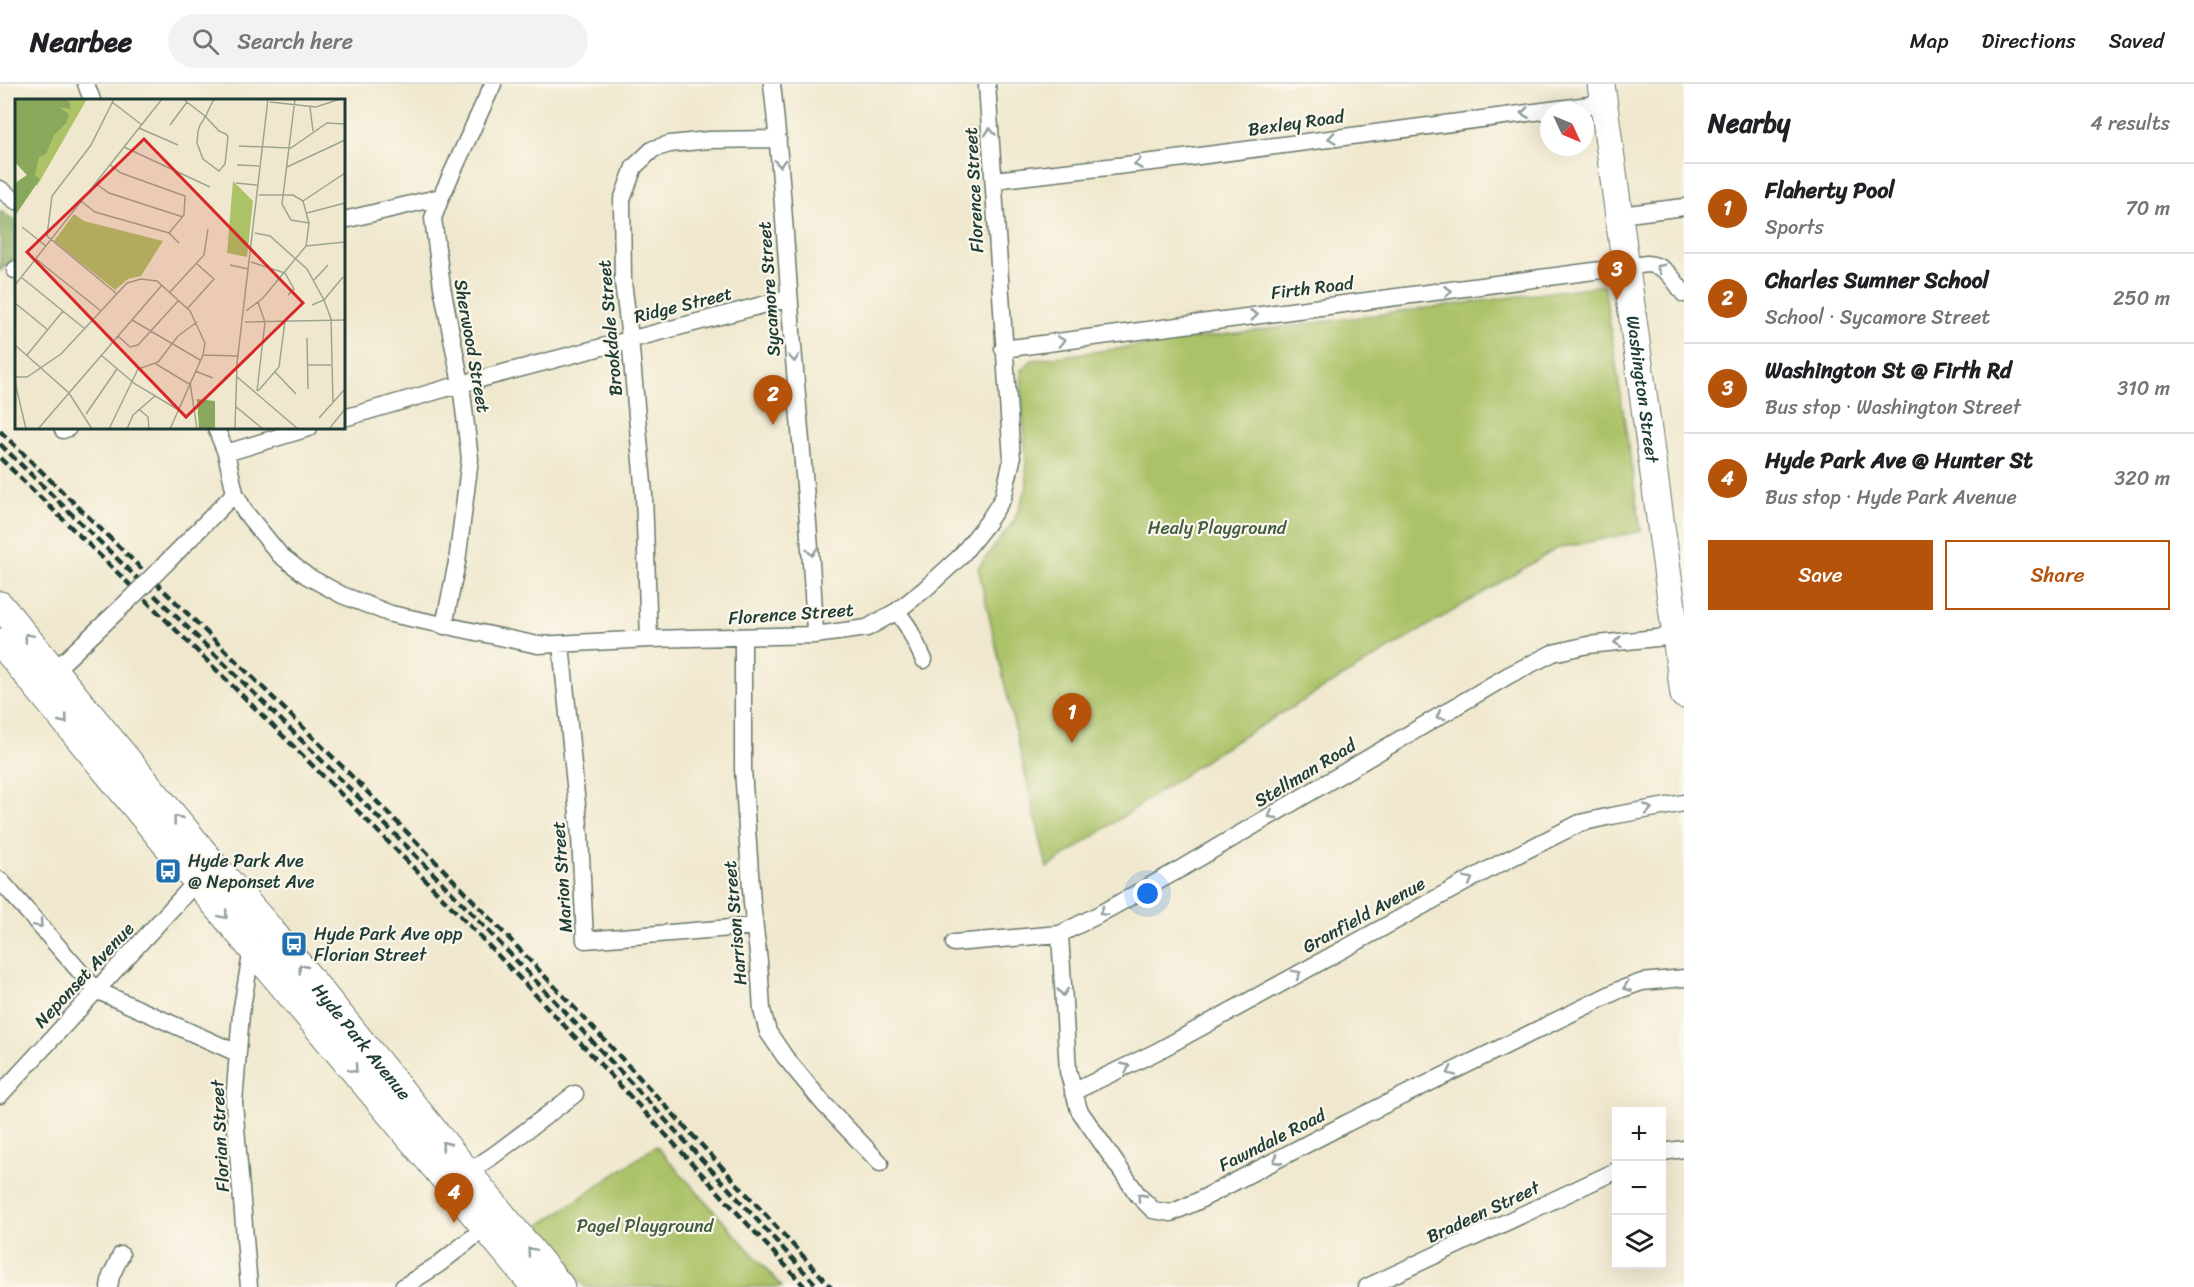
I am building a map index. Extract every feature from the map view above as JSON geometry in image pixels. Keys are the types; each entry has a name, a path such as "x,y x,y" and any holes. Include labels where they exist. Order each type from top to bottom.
{"main road":[{"name":"Washington Street","path":"1603,93 1684,695"},
{"name":"Hyde Park Avenue","path":"0,605 46,679 196,882 252,949 326,1017"},
{"name":"Hyde Park Avenue","path":"0,642 46,679 269,928 326,1017 493,1221 535,1287"},
{"name":"Hyde Park Avenue","path":"493,1221 561,1287"}],"street":[{"path":"86,84 92,99"},
{"name":"Sherwood Street","path":"444,627 457,562 470,472 461,384 442,287 433,218 493,84"},
{"name":"Sycamore Street","path":"772,84 813,563 815,635"},
{"name":"Florence Street","path":"216,429 226,453 235,493 245,513 280,555 324,586 366,606 391,614 538,645 649,639 815,635 867,628 897,611 926,589 960,557 1003,498 1012,460 987,84"},
{"name":"Bexley Road","path":"994,180 1161,161 1603,93"},
{"name":"Brookdale Street","path":"649,639 644,495 623,282 622,200 634,167 653,149 670,144 709,140 778,139"},
{"path":"0,189 15,200"},
{"path":"345,220 441,197"},
{"path":"1620,215 1684,207"},
{"name":"Firth Road","path":"1003,349 1647,264 1656,264 1670,273 1684,294"},
{"name":"Ridge Street","path":"345,418 630,338 789,298"},
{"path":"226,453 306,429"},
{"path":"46,679 128,601 235,493"},
{"path":"897,611 908,627 924,660"},
{"name":"Stellman Road","path":"954,943 1060,934 1182,868 1509,675 1553,653 1588,645 1676,636"},
{"name":"Harrison Street","path":"743,638 743,769 762,1010 768,1032 784,1057 823,1103 880,1163"},
{"name":"Marion Street","path":"561,644 580,835 585,940 755,926"},
{"name":"Granfield Avenue","path":"1073,1092 1156,1052 1497,865 1580,823 1684,803"},
{"path":"0,880 96,990 237,1053"},
{"name":"Neponset Avenue","path":"0,1095 196,882"},
{"name":"Fawndale Road","path":"1060,934 1068,1071 1079,1110 1138,1195 1153,1210 1170,1213 1618,990 1641,982 1684,978"},
{"name":"Florian Street","path":"249,1287 234,1103 241,1013 252,949"},
{"path":"458,1178 494,1155 575,1094"},
{"path":"1666,1151 1684,1149"},
{"name":"Bradeen Street","path":"1367,1287 1612,1173"},
{"path":"403,1287 439,1264 493,1221"},
{"path":"108,1287 121,1255"}],"green space":[{"path":"0,211 15,220 15,258 0,271"},
{"name":"Healy Playground","path":"1604,285 1641,531 1556,549 1219,751 1047,868 978,568 1014,521 1027,487 1021,370 1032,360"},
{"name":"Pagel Playground","path":"656,1146 782,1287 585,1287 536,1228"}],"railway":[{"path":"0,431 245,670 426,851 616,1052 831,1287"},
{"path":"0,444 419,859 606,1056 818,1287"},
{"path":"0,458 236,690 512,970 805,1287"}],"place":[{"name":"Washington St @ Firth Rd","path":"1617,300"},
{"name":"Charles Sumner School","path":"773,425"},
{"name":"Flaherty Pool","path":"1072,743"},
{"name":"Hyde Park Ave @ Neponset Ave","path":"168,871"},
{"name":"Hyde Park Ave opp Florian Street","path":"294,944"},
{"name":"Hyde Park Ave @ Hunter St","path":"454,1223"}]}
